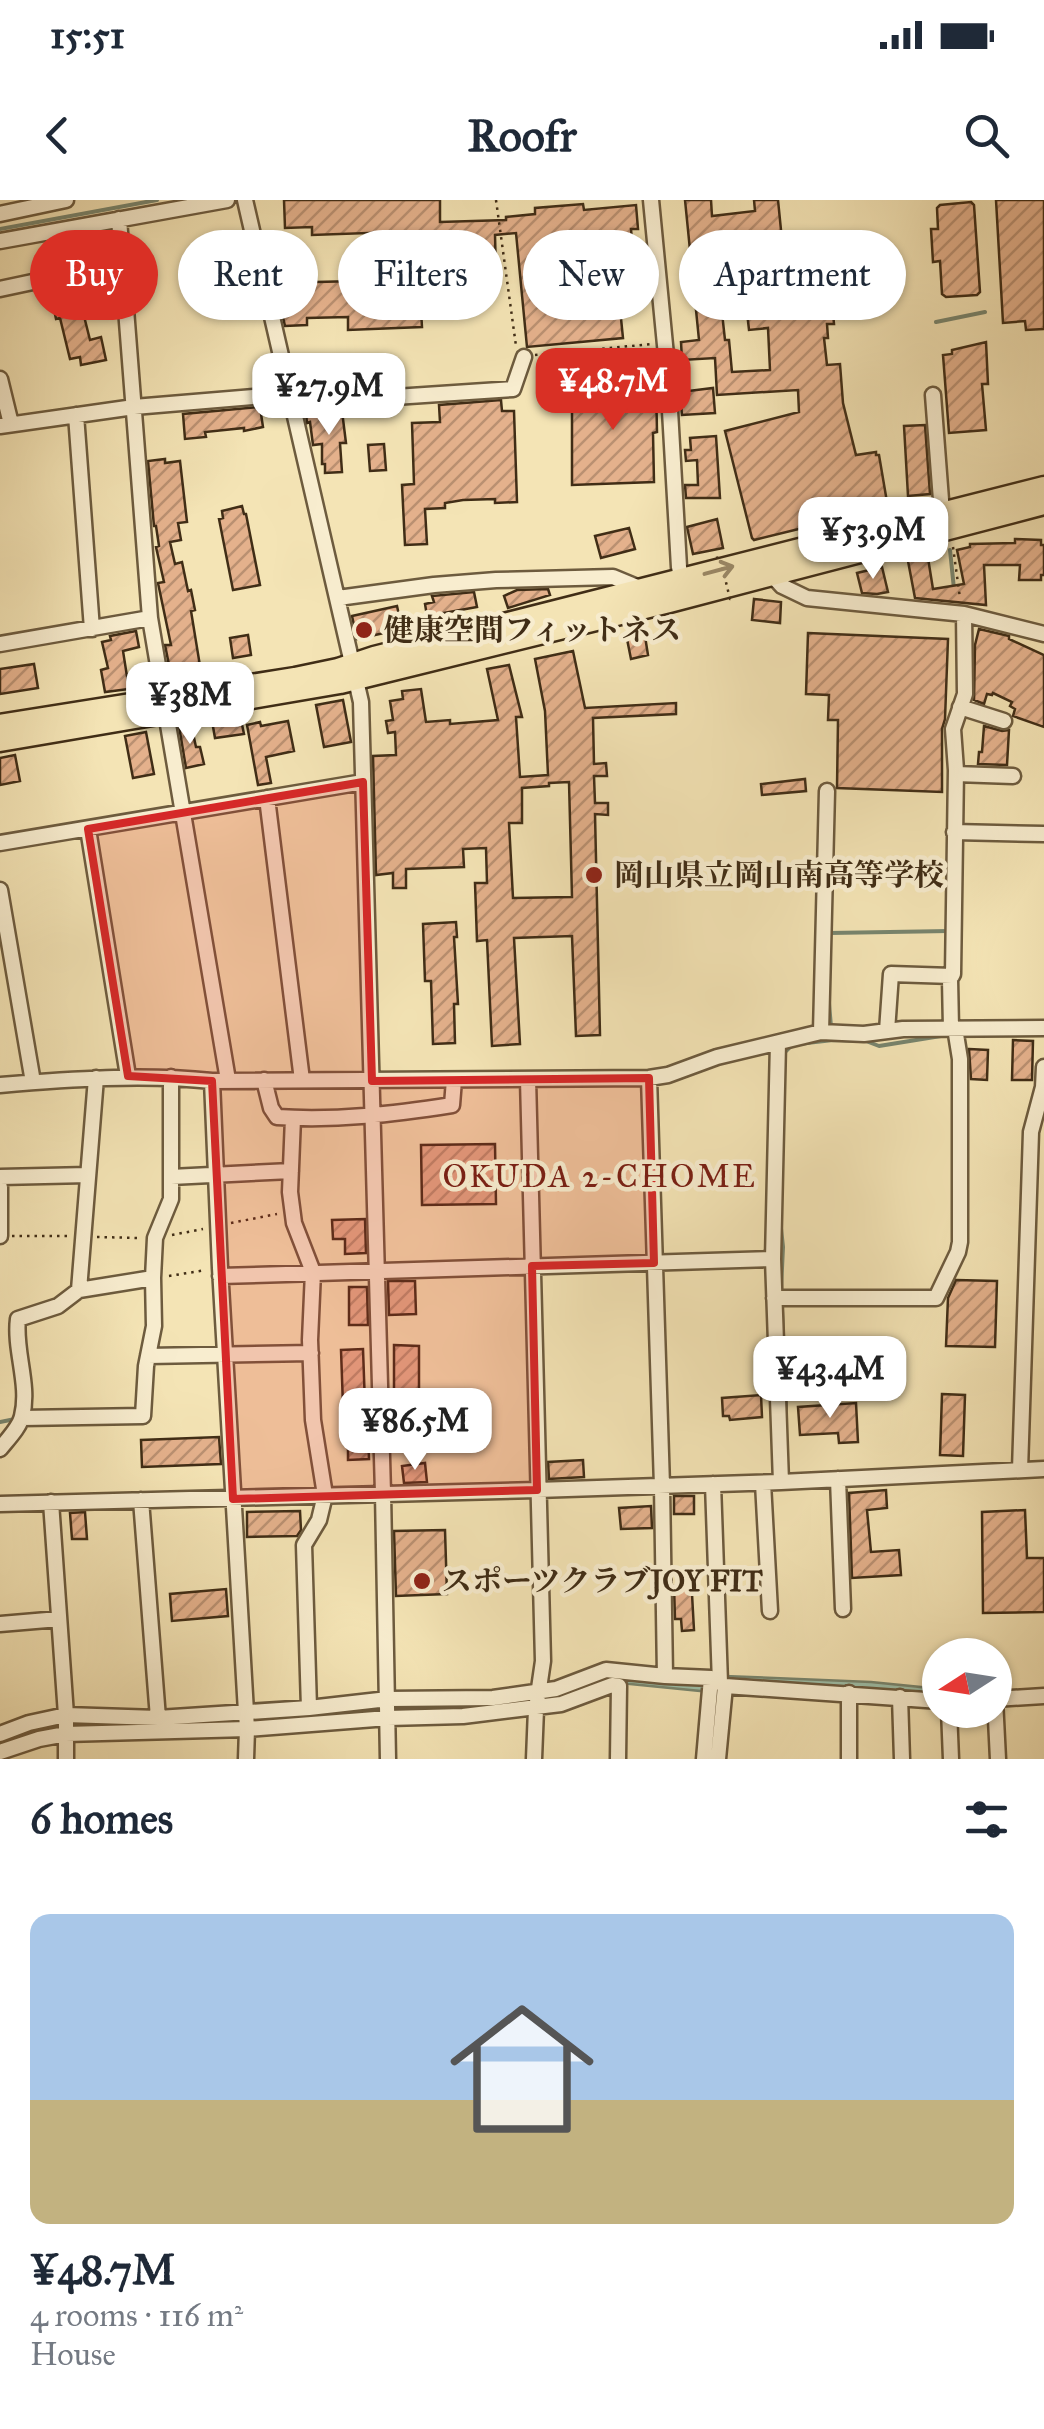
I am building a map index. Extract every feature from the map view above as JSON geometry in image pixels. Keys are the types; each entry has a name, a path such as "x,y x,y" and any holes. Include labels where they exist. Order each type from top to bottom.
{"highway":[{"path":"768,566 942,513 1044,502"},
{"path":"355,671 768,566 1044,502"},
{"path":"0,725 165,705 248,700 642,589 684,588"},
{"path":"0,741 165,705"}],"street":[{"path":"0,214 66,200"},
{"path":"0,241 227,200"},
{"path":"245,200 361,702 388,1759"},
{"path":"651,200 684,588"},
{"path":"119,219 120,230"},
{"path":"0,290 30,283"},
{"path":"127,320 150,618 228,1080"},
{"path":"0,378 5,425 134,407 513,389 523,358"},
{"path":"933,395 942,513"},
{"path":"76,415 92,629"},
{"path":"768,566 782,586 807,598 959,614 1044,634"},
{"path":"338,598 496,580 614,577 642,589"},
{"path":"779,1298 936,1298 958,1252 960,1059 949,1012 954,924 953,729 966,679 959,614"},
{"path":"0,644 150,618"},
{"path":"960,707 1004,721"},
{"path":"956,774 1013,776"},
{"path":"0,843 363,782"},
{"path":"821,1032 827,791"},
{"path":"267,798 302,1080"},
{"path":"88,829 128,1076"},
{"path":"954,832 1044,834"},
{"path":"0,890 33,1082"},
{"path":"887,1031 892,974 952,976"},
{"path":"0,1085 128,1076 212,1081 649,1078 821,1032 1044,1028"},
{"path":"778,1043 773,1259 779,1298 780,1482"},
{"path":"1020,1470 1031,1132 1044,1067"},
{"path":"22,1418 143,1416 154,1326 155,1238 170,1198 171,1077"},
{"path":"78,1290 96,1078"},
{"path":"649,1078 665,1676"},
{"path":"528,1079 543,1661 534,1759"},
{"path":"264,1080 277,1117 293,1118 372,1117 452,1106 454,1080"},
{"path":"212,1081 246,1759"},
{"path":"293,1118 290,1192 294,1223 313,1272 313,1420 325,1496 319,1520 304,1545 309,1708"},
{"path":"170,1177 291,1170"},
{"path":"0,1177 88,1175"},
{"path":"0,1187 0,1236"},
{"path":"220,1272 773,1259"},
{"path":"0,1449 22,1418 18,1318 58,1306 78,1290 152,1278"},
{"path":"148,1356 311,1353"},
{"path":"0,1504 763,1483 1044,1469"},
{"path":"838,1479 843,1609"},
{"path":"763,1483 770,1611"},
{"path":"713,1484 718,1759"},
{"path":"141,1500 158,1718"},
{"path":"51,1502 66,1759"},
{"path":"0,1624 59,1618"},
{"path":"0,1734 66,1716 158,1718 388,1699 462,1700 556,1689 606,1670 922,1700"},
{"path":"704,1759 717,1683"},
{"path":"0,1752 66,1734 247,1729 536,1709 620,1686 618,1759"},
{"path":"849,1693 849,1759"},
{"path":"998,1759 995,1698 1044,1696"},
{"path":"900,1698 902,1759"},
{"path":"950,1728 951,1759"}],"path":[{"path":"496,200 518,356 664,343"},
{"path":"953,540 959,614"},
{"path":"716,558 720,558 730,599 734,598"},
{"path":"152,1278 220,1272"}],"highlighted area":[{"path":"363,782 372,1081 649,1078 654,1263 532,1266 537,1490 233,1499 212,1081 128,1076 88,829"}],"shaded area":[{"path":"606,1675 711,1685 725,1676 922,1687 922,1695 732,1683 713,1759 707,1759 710,1692 610,1682 552,1704 251,1723 0,1747 0,1739 56,1724 377,1706 471,1705 565,1692"}],"building":[{"path":"284,200 440,200 440,222 506,220 535,214 535,208 583,204 584,210 636,205 638,229 523,230 523,306 516,233 338,230 338,234 318,235 312,227 285,228"},
{"path":"685,200 711,200 712,216 755,211 754,200 778,200 781,230 688,230"},
{"path":"996,200 1044,200 1044,329 1026,330 1025,321 1003,323"},
{"path":"971,202 980,292 946,297 942,294 940,261 933,262 931,229 938,229 940,205"},
{"path":"338,281 338,317 318,318 318,282"},
{"path":"60,320 85,320 90,340 101,337 106,360 81,365 80,357 70,359"},
{"path":"284,320 307,320 307,325 285,326"},
{"path":"348,320 422,320 422,327 348,330"},
{"path":"524,320 621,320 623,338 527,347"},
{"path":"697,320 723,320 732,372 770,370 768,328 749,330 748,320 834,320 834,324 827,324 828,338 824,338 827,365 840,364 843,403 856,455 879,455 888,508 874,511 873,506 754,540 725,431 799,412 798,390 717,395 715,358 682,360 681,342 699,340"},
{"path":"986,342 988,384 982,384 986,430 949,433 943,355"},
{"path":"335,372 336,390 303,393 302,375"},
{"path":"656,382 654,482 572,485 572,384"},
{"path":"713,388 715,413 682,415 680,392"},
{"path":"501,400 502,411 514,411 517,502 463,500 445,503 445,508 425,509 427,544 405,545 402,485 414,484 412,423 440,422 439,405"},
{"path":"260,407 263,427 205,432 206,437 185,439 183,414"},
{"path":"342,411 346,443 340,443 342,472 325,473 322,444 313,445 306,414"},
{"path":"925,425 930,494 908,496 904,426"},
{"path":"716,436 720,498 686,498 685,485 698,485 697,460 686,461 685,450 691,450 690,438"},
{"path":"384,444 386,470 370,471 368,445"},
{"path":"165,459 165,463 180,461 187,522 178,523 181,540 170,542 175,564 182,562 188,591 191,590 200,666 170,670 165,645 171,645 158,583 164,582 156,547 159,546 148,461"},
{"path":"242,506 260,585 233,590 219,519 223,518 222,511"},
{"path":"717,519 723,548 693,554 687,527"},
{"path":"629,528 635,549 601,558 595,536"},
{"path":"1015,539 1041,540 1041,580 1019,580 1020,565 984,565 986,605 915,598 908,561 928,558 933,589 964,584 957,550 970,544 1015,543"},
{"path":"882,567 888,592 862,593 857,573"},
{"path":"548,589 550,595 508,608 504,596 517,590"},
{"path":"474,592 477,607 427,616 425,604 434,602 432,596"},
{"path":"754,599 781,602 780,623 752,620"},
{"path":"397,606 402,629 357,639 352,616"},
{"path":"979,629 1009,636 1044,655 1044,727 1013,716 1012,702 993,693 987,694 984,704 974,700"},
{"path":"644,630 648,655 631,659 626,634"},
{"path":"136,631 139,647 123,651 129,689 105,692 101,670 108,668 102,642 111,640 110,636"},
{"path":"808,633 948,639 942,792 837,788 838,720 828,720 829,695 806,694"},
{"path":"248,635 251,655 233,658 230,638"},
{"path":"573,651 585,708 676,703 676,714 593,718 594,764 606,763 607,776 594,776 595,803 608,803 608,815 595,814 600,1035 576,1036 572,936 514,938 520,1044 492,1046 487,940 477,941 475,883 487,883 486,848 463,849 464,867 406,869 406,888 393,888 393,873 376,875 373,756 396,755 395,732 388,733 386,721 393,720 390,701 403,699 402,691 421,689 426,722 498,720 487,669 509,665 522,717 516,717 520,777 548,775 545,711 535,659","holes":["569,782 572,897 513,898 509,823 522,823 522,788"]},
{"path":"34,664 38,688 0,694 0,669"},
{"path":"343,700 351,742 324,747 316,705"},
{"path":"240,715 244,734 215,738 212,721"},
{"path":"288,721 294,751 266,757 271,783 258,785 247,725"},
{"path":"191,724 204,764 186,768 179,726"},
{"path":"984,726 1009,730 1007,765 978,764"},
{"path":"146,732 154,774 133,778 125,736"},
{"path":"15,755 20,781 0,785 0,758"},
{"path":"805,779 806,791 762,795 761,784"},
{"path":"456,922 455,1043 433,1044 431,981 425,981 423,924"},
{"path":"1013,1040 1033,1041 1032,1080 1012,1080"},
{"path":"969,1049 988,1050 987,1080 971,1079"},
{"path":"495,1144 496,1204 422,1205 421,1145"},
{"path":"365,1219 366,1253 345,1254 345,1239 333,1239 332,1220"},
{"path":"956,1280 997,1281 995,1347 946,1346 948,1298"},
{"path":"388,1281 415,1281 416,1314 389,1315"},
{"path":"349,1287 367,1287 368,1325 349,1325"},
{"path":"394,1345 419,1346 419,1395 394,1395"},
{"path":"363,1349 365,1405 343,1406 341,1350"},
{"path":"942,1394 965,1395 963,1456 940,1455"},
{"path":"761,1395 762,1417 730,1420 723,1416 722,1398"},
{"path":"856,1403 858,1442 839,1443 838,1433 800,1435 798,1407"},
{"path":"219,1437 221,1464 142,1467 141,1440"},
{"path":"368,1437 369,1459 348,1460 348,1438"},
{"path":"583,1460 584,1477 549,1479 548,1462"},
{"path":"425,1463 427,1482 404,1483 402,1466"},
{"path":"886,1490 887,1508 867,1510 871,1552 899,1550 901,1575 852,1578 849,1493"},
{"path":"674,1496 694,1496 694,1514 674,1514"},
{"path":"651,1506 652,1528 621,1529 619,1508"},
{"path":"1025,1510 1027,1558 1044,1558 1044,1612 983,1613 982,1512"},
{"path":"300,1511 301,1530 297,1536 247,1537 247,1512"},
{"path":"85,1512 87,1539 72,1539 70,1513"},
{"path":"445,1530 447,1594 396,1596 394,1531"},
{"path":"687,1585 688,1594 692,1594 694,1630 682,1631 681,1619 675,1619 674,1586"},
{"path":"226,1589 228,1616 172,1621 170,1594"}],"waterway":[{"path":"0,229 157,200"},
{"path":"936,322 985,312"},
{"path":"950,550 954,589"},
{"path":"948,830 949,795"},
{"path":"830,937 830,933 949,931"},
{"path":"828,991 831,1027"},
{"path":"784,1061 785,1052 798,1044 833,1040 866,1041 879,1046 947,1035"},
{"path":"780,1186 782,1150"},
{"path":"780,1219 781,1290"},
{"path":"782,1309 786,1409"},
{"path":"0,1422 15,1419"}],"place":[{"name":"健康空間フィットネス","path":"364,630"},
{"name":"岡山県立岡山南高等学校","path":"594,875"},
{"name":"スポーツクラブJOY FIT","path":"422,1581"}],"district":[{"name":"OKUDA 2-CHOME","path":"600,1176"}]}
